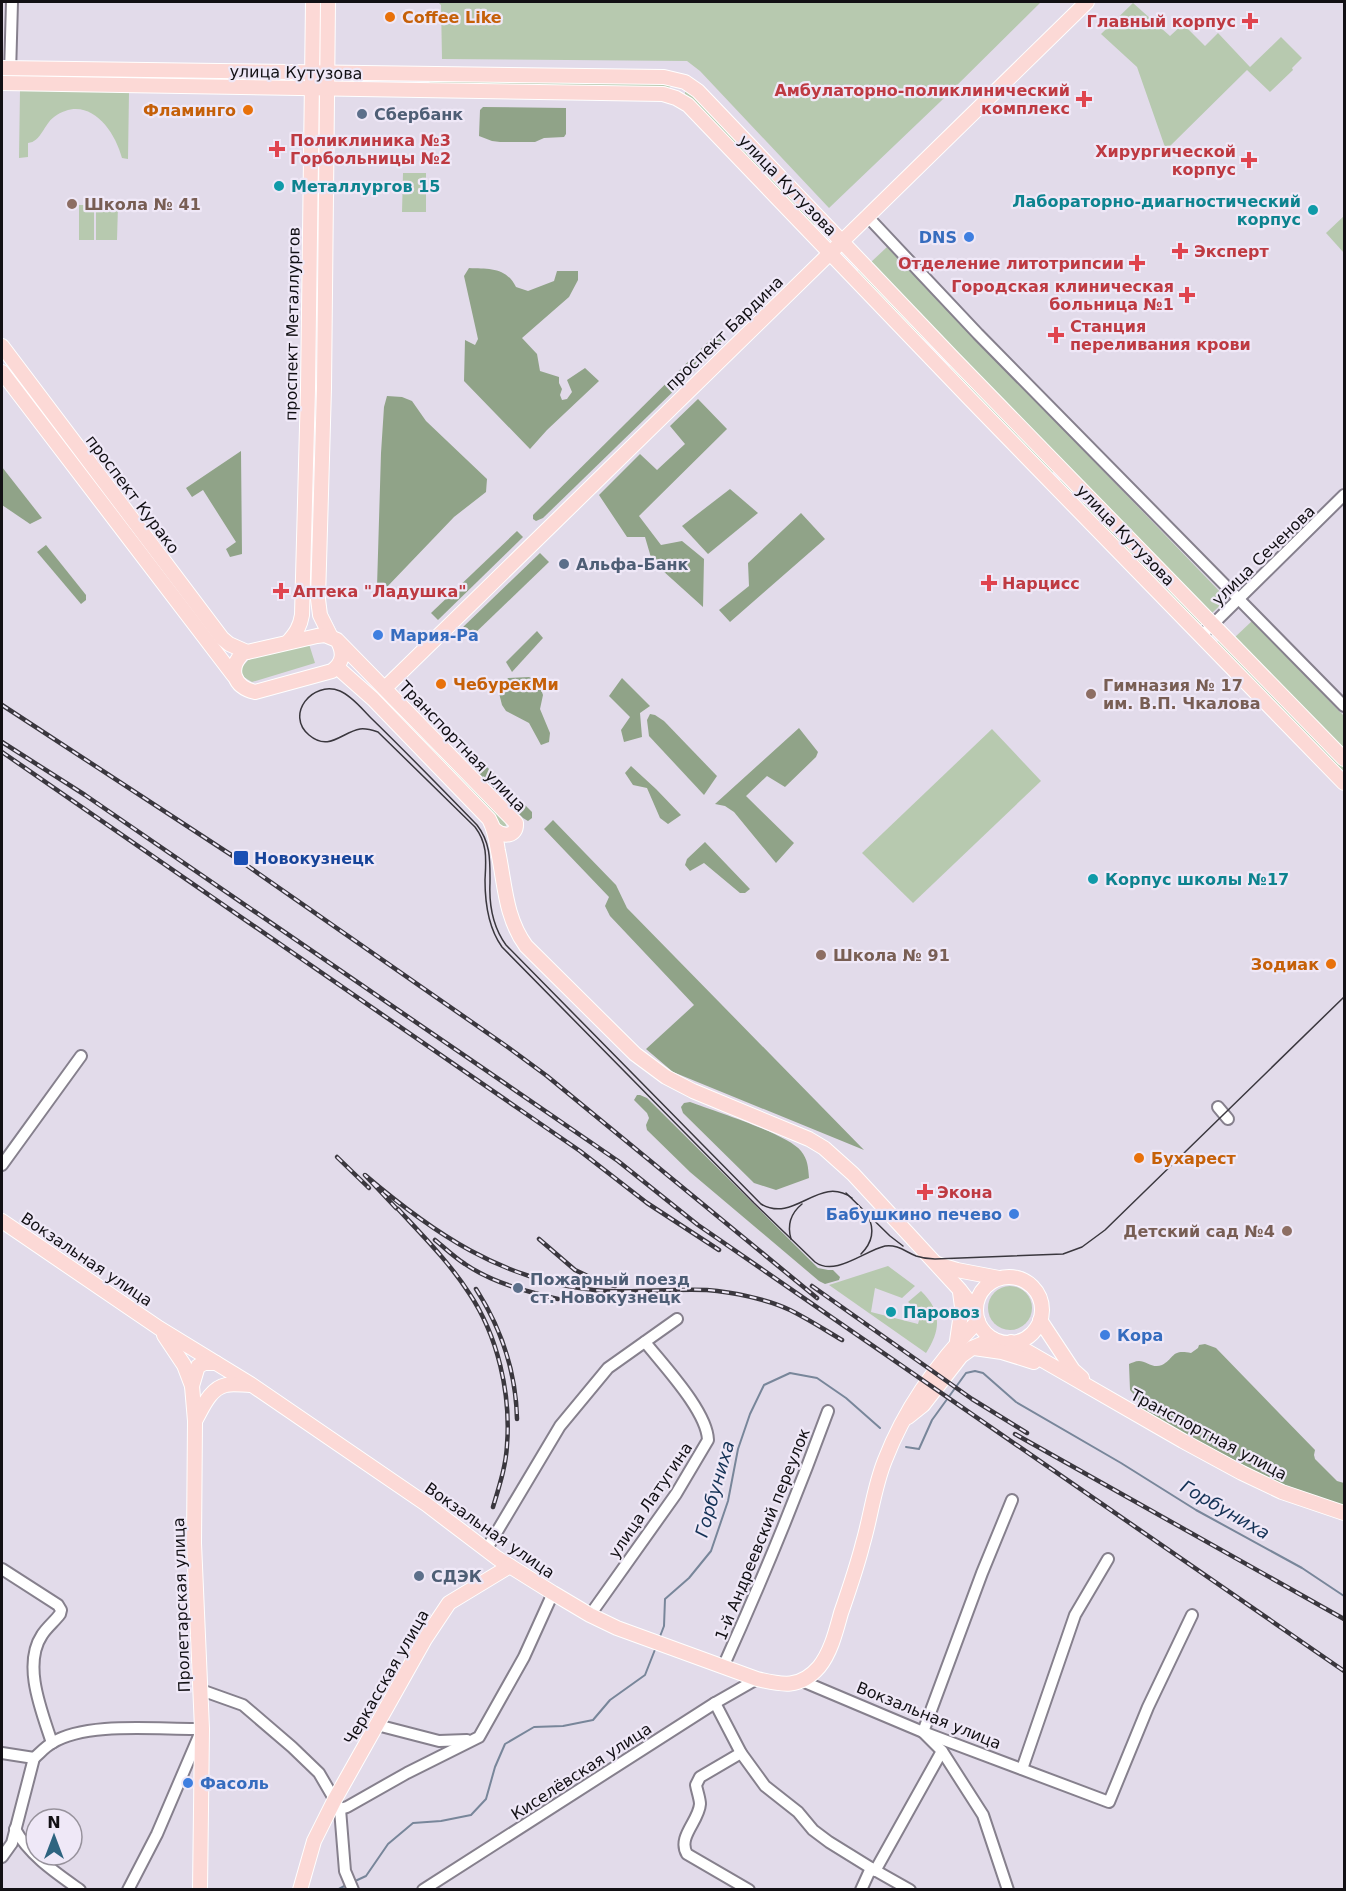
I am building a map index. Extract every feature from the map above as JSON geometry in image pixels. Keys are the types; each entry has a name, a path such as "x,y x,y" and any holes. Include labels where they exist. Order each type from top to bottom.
{"main road":[{"name":"проспект Металлургов","path":"288,642 296,633 302,615 308,389 313,2"},
{"name":"проспект Металлургов","path":"328,2 324,388 318,598 320,615 334,638"},
{"name":"проспект Бардина","path":"373,699 383,696 385,688 1082,3"},
{"name":"улица Кутузова","path":"6,68 673,78 685,82 698,92 1344,759"},
{"name":"улица Кутузова","path":"6,83 671,96 688,105 1344,783"},
{"name":"проспект Курако","path":"2,346 222,638 229,644 247,652"},
{"name":"проспект Курако","path":"2,372 240,685 246,690 255,692 332,672 338,668"},
{"path":"234,676 234,666 243,653 317,636 334,638 342,648 343,656 338,668"},
{"name":"Транспортная улица","path":"334,638 513,818 506,898"},
{"name":"Транспортная улица","path":"338,668 373,699 489,819 495,830 506,898 514,926 526,946 635,1054 679,1085 809,1139 824,1148 853,1174 960,1290 977,1316"},
{"path":"495,830 504,836 513,831"},
{"name":"Вокзальная улица","path":"2,1221 159,1328 252,1385 426,1504 486,1550 590,1615 667,1647 757,1679 780,1684 802,1681"},
{"path":"934,1263 999,1278 1015,1277 1031,1285 1041,1302 1040,1320 1029,1335 1011,1342"},
{"path":"993,1339 981,1328 977,1316 977,1300 989,1283 999,1278"},
{"path":"957,1342 963,1307 960,1290"},
{"path":"802,1681 819,1666 832,1642 864,1542 885,1459 914,1399 977,1316"},
{"path":"1040,1320 1073,1370 1094,1389"},
{"name":"Пролетарская улица","path":"159,1328 175,1350 192,1386 195,1421 194,1543 202,1729 200,1890"},
{"path":"904,1420 923,1405 961,1356 972,1348 993,1339 1011,1342 1094,1389"},
{"path":"972,1348 987,1348 1011,1354 1068,1375"},
{"path":"192,1386 198,1366 204,1363 216,1364"},
{"path":"195,1421 217,1390 225,1385 252,1385"},
{"name":"Транспортная улица","path":"1094,1389 1252,1478 1282,1492 1344,1513"},
{"name":"Черкасская улица","path":"300,1890 314,1841 337,1804 377,1725 425,1639 449,1604 510,1566"}],"street":[{"path":"6,83 12,2"},
{"path":"867,216 978,334 1344,706"},
{"name":"улица Сеченова","path":"1202,635 1344,495"},
{"path":"2,1165 81,1056"},
{"path":"1218,1107 1228,1119"},
{"path":"486,1550 560,1426 608,1368 676,1319"},
{"name":"улица Латугина","path":"590,1615 676,1494 708,1440 708,1431 704,1421 645,1341"},
{"name":"1-й Андреевский переулок","path":"723,1667 791,1509 828,1411"},
{"path":"1008,1890 983,1815 942,1751 923,1732 982,1573 1012,1500"},
{"path":"1022,1769 1075,1615 1108,1559"},
{"path":"2,1569 58,1605 61,1610 42,1634 36,1646 35,1660 34,1679 37,1698 52,1743"},
{"path":"337,1804 347,1807 407,1773 479,1737 524,1657 553,1593"},
{"name":"Вокзальная улица","path":"802,1681 923,1732 1109,1802 1148,1707 1192,1615"},
{"name":"Киселёвская улица","path":"423,1890 715,1703 757,1679"},
{"path":"201,1690 243,1705 319,1773 337,1804 345,1871 353,1889"},
{"path":"715,1703 741,1753 765,1786 798,1812 813,1830 910,1890"},
{"path":"377,1725 440,1741 463,1741 479,1737"},
{"path":"2,1857 12,1843 34,1758 52,1743 80,1732 100,1729 202,1729 158,1834 128,1890"},
{"path":"861,1890 942,1751"},
{"path":"2,1753 34,1758"},
{"path":"741,1753 700,1777 696,1785 700,1804 684,1841 684,1848 687,1854 749,1890"},
{"path":"15,1830 40,1861 80,1890"}],"green space":[{"path":"438,2 1041,2 829,208 700,71 687,61 442,59 441,5"},
{"path":"1133,3 1170,36 1183,24 1205,46 1218,33 1250,67 1281,37 1302,58 1270,92 1247,70 1166,150 1137,67 1101,34"},
{"path":"429,80 669,81 672,85 668,89 430,85"},
{"path":"20,90 129,92 128,159 122,158 113,136 97,117 77,109 54,117 36,140 28,143 28,157 19,158"},
{"path":"689,91 817,222 813,226 685,96 685,92"},
{"path":"483,107 566,108 566,134 564,137 544,138 535,142 492,141 479,136 480,110"},
{"path":"403,173 426,173 426,212 402,212"},
{"path":"79,205 94,205 94,240 79,240"},
{"path":"96,205 118,205 117,240 96,240"},
{"path":"1344,216 1344,253 1326,233"},
{"path":"887,247 1227,599 1211,614 870,263"},
{"path":"469,268 502,272 512,280 516,287 528,291 554,281 557,271 578,271 578,280 569,297 522,338 537,354 540,371 559,377 562,400 567,399 572,392 567,380 585,368 599,381 530,449 464,381 465,340 475,345 478,339 464,276"},
{"path":"859,270 946,357 945,359 905,325 855,274"},
{"path":"717,335 722,338 722,344 543,518 536,521 533,519 533,515"},
{"path":"952,364 1055,469 1051,475 949,367"},
{"path":"387,396 402,397 412,401 426,421 487,479 486,492 454,517 385,589 377,587 381,453 384,407"},
{"path":"698,399 727,429 639,516 661,545 682,541 704,559 703,607 652,561 645,537 627,537 599,495 640,454 657,470 685,444 670,426"},
{"path":"241,451 242,554 230,557 226,549 236,542 203,490 192,497 186,488"},
{"path":"2,467 42,518 30,524 2,505"},
{"path":"1058,480 1061,480 1081,502 1095,511 1202,624 1200,624"},
{"path":"730,489 758,513 708,554 682,526"},
{"path":"801,513 825,539 730,622 719,610 749,586 748,563"},
{"path":"517,531 523,537 438,620 431,613"},
{"path":"46,545 86,595 86,600 81,604 37,552"},
{"path":"540,553 549,562 471,637 462,628"},
{"path":"1252,621 1344,716 1344,751 1234,638"},
{"path":"537,631 543,638 512,672 506,662"},
{"path":"1219,640 1344,768 1344,777 1216,643"},
{"path":"308,641 315,663 252,682 242,676 242,667 251,657"},
{"path":"529,677 538,681 543,695 540,709 550,733 549,742 541,745 529,723 506,711 499,693 508,678"},
{"path":"622,678 650,706 640,713 642,737 624,742 621,730 630,717 609,696"},
{"path":"388,701 505,821 506,826 501,826 386,708"},
{"path":"650,714 664,721 717,776 704,795 649,736 647,720"},
{"path":"799,728 818,752 816,757 785,787 767,776 746,796 794,843 776,863 734,812 725,806 715,804"},
{"path":"992,729 1041,781 913,903 862,853"},
{"path":"474,759 479,759 532,812 532,818 528,821 523,818 472,766"},
{"path":"631,766 681,815 668,824 660,818 647,788 633,785 625,773"},
{"path":"553,820 616,885 627,908 864,1150 673,1072 646,1049 694,1005 610,916 605,906 609,897 544,829"},
{"path":"705,842 750,889 745,893 740,893 704,863 690,871 685,865 687,859"},
{"path":"637,1095 647,1098 818,1268 833,1270 840,1277 839,1280 825,1284 819,1281 690,1172 647,1130 646,1125 649,1118 634,1100"},
{"path":"690,1102 766,1130 793,1144 805,1157 809,1178 776,1190 754,1183 683,1113 681,1107 684,1103"},
{"path":"888,1266 915,1286 902,1298 875,1288 871,1312 918,1324 921,1313 908,1302 921,1291 933,1306 937,1321 937,1329 926,1353 829,1285"},
{"path":"1010,1286 1019,1287 1026,1292 1031,1299 1031,1317 1026,1324 1019,1329 1010,1330 1001,1329 994,1324 989,1317 988,1308 989,1299 994,1292 1001,1287"},
{"path":"1205,1344 1216,1348 1315,1450 1315,1459 1337,1481 1344,1483 1344,1507 1281,1485 1137,1407 1138,1399 1130,1390 1129,1364 1139,1361 1159,1366 1176,1353 1191,1353 1199,1345"}],"waterway":[{"name":"Горбуниха","path":"906,1447 919,1449 932,1420 966,1373 975,1371 983,1373 1016,1402 1196,1510 1302,1568 1344,1596"},
{"name":"Горбуниха","path":"659,1639 664,1626 665,1599 689,1578 711,1551 728,1501 738,1449 750,1414 764,1385 790,1373 817,1378 846,1398 880,1428"},
{"name":"Горбуниха","path":"353,1882 366,1876 388,1844 413,1823 441,1821 471,1815 486,1799 495,1767 505,1744 534,1727 563,1726 593,1720 610,1700 645,1675 656,1647"},
{"name":"Горбуниха","path":"337,1890 348,1884"}],"tram line":[{"path":"852,1198 840,1192 829,1192 785,1208 773,1208 761,1204 506,945 493,915 490,899 489,852 477,825 349,696 340,691 320,690 305,701 300,718 302,727 309,735 323,742 335,740 360,729 378,732 475,827 485,852 487,907 494,932 502,947 754,1203 815,1262 823,1266 831,1267 850,1262 885,1246 897,1247 916,1256 935,1259 1063,1254 1082,1247 1105,1230 1344,997"},
{"path":"846,1193 903,1246"},
{"path":"791,1239 789,1229 791,1220 795,1211 802,1204"},
{"path":"861,1254 871,1236 868,1216"}],"railway":[{"path":"2,705 239,860 509,1048 547,1076 817,1298"},
{"path":"2,742 85,795 618,1161 698,1225 1344,1671"},
{"path":"2,752 580,1151 647,1203 719,1250"},
{"path":"337,1157 369,1188"},
{"path":"396,1208 365,1175 443,1234 499,1265 529,1276 560,1285 593,1290 707,1290 738,1294 790,1310 842,1340"},
{"path":"398,1209 461,1282 479,1310 495,1347 504,1386 508,1426 505,1461 493,1507"},
{"path":"539,1239 575,1270 615,1286"},
{"path":"435,1240 476,1271 521,1289 558,1299"},
{"path":"812,1286 972,1399 1027,1433"},
{"path":"476,1289 500,1335 514,1384 517,1419"},
{"path":"1015,1434 1344,1619"}],"place":[{"name":"Coffee Like","path":"390,17"},
{"name":"Главный корпус","path":"1250,21"},
{"name":"Амбулаторно-поликлинический комплекс","path":"1084,99"},
{"name":"Фламинго","path":"248,110"},
{"name":"Сбербанк","path":"362,114"},
{"name":"Поликлиника №3 Горбольницы №2","path":"277,149"},
{"name":"Хирургической корпус","path":"1249,160"},
{"name":"Металлургов 15","path":"279,186"},
{"name":"Школа № 41","path":"72,204"},
{"name":"Лабораторно-диагностический корпус","path":"1313,210"},
{"name":"DNS","path":"969,237"},
{"name":"Эксперт","path":"1180,251"},
{"name":"Отделение литотрипсии","path":"1137,263"},
{"name":"Городская клиническая больница №1","path":"1187,295"},
{"name":"Станция переливания крови","path":"1056,335"},
{"name":"Альфа-Банк","path":"564,564"},
{"name":"Нарцисс","path":"989,583"},
{"name":"Аптека \"Ладушка\"","path":"281,591"},
{"name":"Мария-Ра","path":"378,635"},
{"name":"ЧебурекМи","path":"441,684"},
{"name":"Гимназия № 17 им. В.П. Чкалова","path":"1091,694"},
{"name":"Новокузнецк","path":"241,858"},
{"name":"Корпус школы №17","path":"1093,879"},
{"name":"Школа № 91","path":"821,955"},
{"name":"Зодиак","path":"1331,964"},
{"name":"Бухарест","path":"1139,1158"},
{"name":"Экона","path":"925,1192"},
{"name":"Бабушкино печево","path":"1014,1214"},
{"name":"Детский сад №4","path":"1287,1231"},
{"name":"Пожарный поезд ст. Новокузнецк","path":"518,1288"},
{"name":"Паровоз","path":"891,1312"},
{"name":"Кора","path":"1105,1335"},
{"name":"СДЭК","path":"419,1576"},
{"name":"Фасоль","path":"188,1783"}]}
